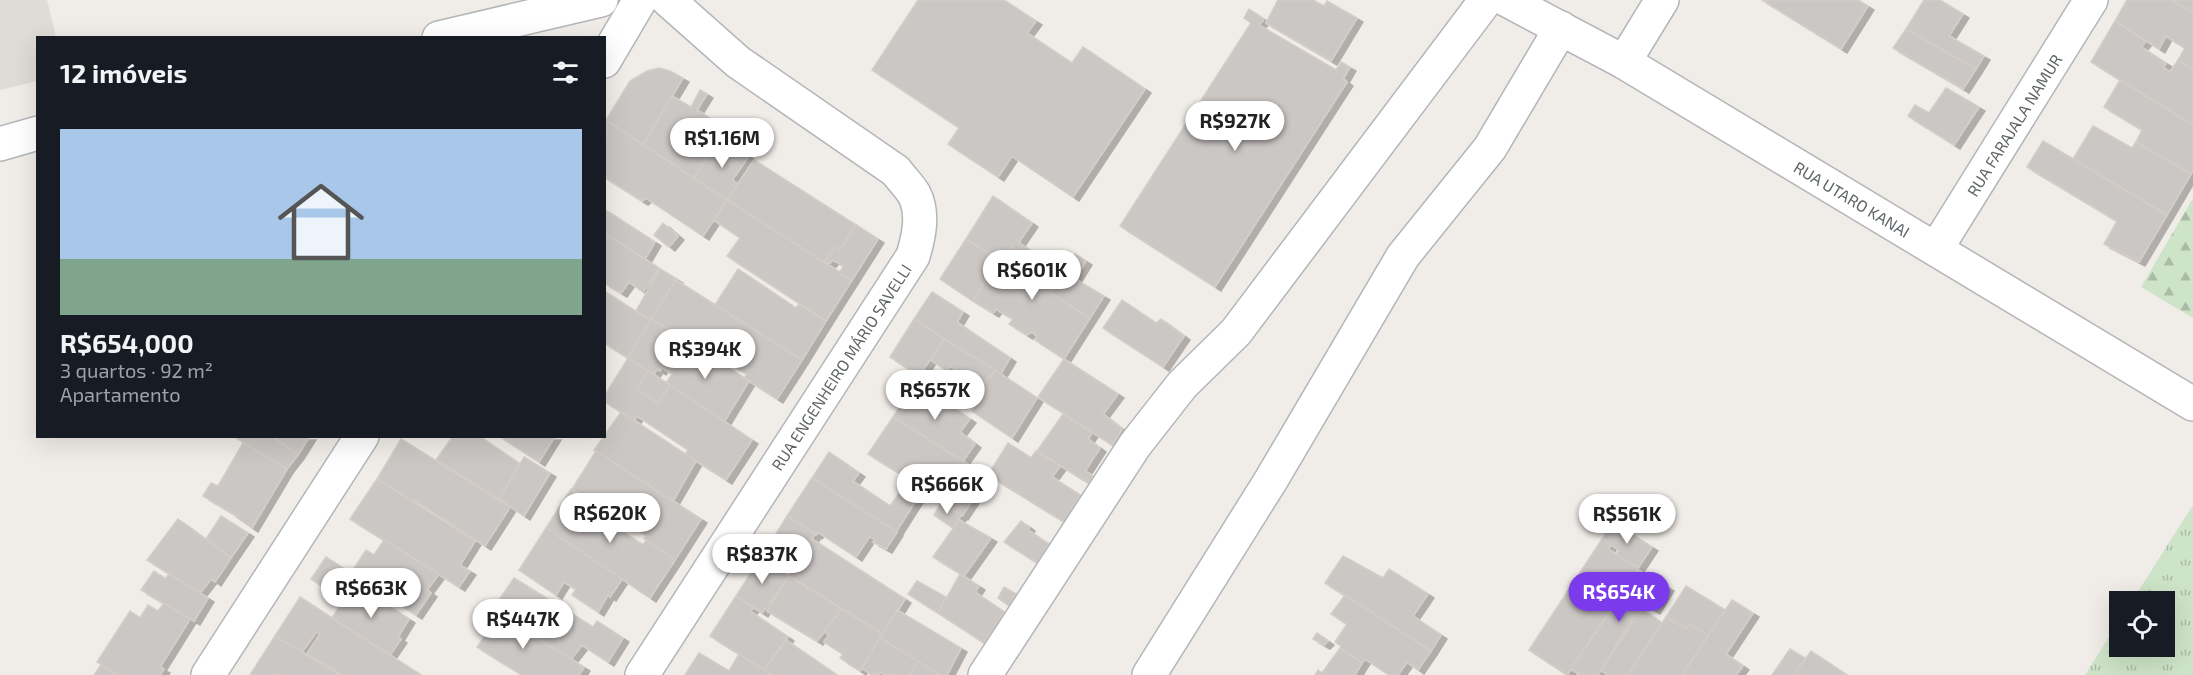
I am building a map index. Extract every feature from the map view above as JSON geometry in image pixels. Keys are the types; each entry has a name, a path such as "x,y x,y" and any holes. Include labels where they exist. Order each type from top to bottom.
{"street":[{"path":"448,36 601,0"},
{"path":"606,58 640,0"},
{"name":"RUA ENGENHEIRO MÁRIO SAVELLI","path":"642,675 913,256 919,236 919,212 914,194 896,171 738,62 668,0"},
{"path":"986,675 1135,445 1182,385 1236,332 1486,0"},
{"name":"RUA UTARO KANAI","path":"1507,0 1624,62 2193,404"},
{"path":"1624,62 1662,0"},
{"name":"RUA FARAJALA NAMUR","path":"1936,249 2091,0"},
{"path":"1149,675 1271,480 1403,256 1490,148 1561,28"},
{"path":"0,144 36,135"},
{"path":"208,675 361,438"}],"shaded area":[{"path":"0,0 47,0 56,36 36,36 36,81 0,90"}],"green space":[{"path":"2193,198 2193,318 2141,287"},
{"path":"2193,505 2193,675 2085,675 2109,637 2109,657 2175,657 2175,591 2138,591"}],"building":[{"path":"918,0 1004,0 1036,21 1027,33 1072,63 1083,47 1145,89 1073,197 1012,156 998,177 948,144 959,128 872,70"},
{"path":"1278,0 1313,0 1324,6 1327,1 1357,18 1331,61 1266,23"},
{"path":"1762,0 1858,0 1868,6 1841,49"},
{"path":"1924,0 1940,0 1963,14 1949,36 1984,56 1976,69 1906,29"},
{"path":"2127,0 2172,0 2193,13 2193,70 2178,60 2185,48 2166,36 2159,49 2115,21"},
{"path":"2172,0 2193,0 2193,13"},
{"path":"1249,9 1264,19 1259,25 1336,70 1341,62 1350,67 1343,79 1347,82 1215,287 1120,226 1251,23 1244,18"},
{"path":"2115,21 2146,41 2141,47 2166,63 2163,67 2170,72 2178,60 2193,70 2193,125 2091,62"},
{"path":"1906,29 1976,69 1963,89 1893,48"},
{"path":"659,68 683,78 643,145 606,120 630,81 647,71"},
{"path":"2120,80 2193,125 2193,171 2191,174 2136,142 2142,130 2104,107"},
{"path":"1946,88 1979,107 1954,145 1908,116 1915,105 1929,113"},
{"path":"700,90 707,94 697,110 711,119 705,130 719,139 694,178 643,145 672,96 691,107"},
{"path":"606,120 727,200 703,236 646,198 642,201 606,178"},
{"path":"2093,126 2132,148 2136,142 2191,174 2167,215 2073,159"},
{"path":"719,139 749,156 732,180 738,184 727,200 694,178"},
{"path":"2043,141 2167,215 2139,262 2104,244 2117,221 2027,167"},
{"path":"754,160 856,225 839,251 835,247 823,263 727,200"},
{"path":"993,196 1032,223 1019,242 1022,245 1019,251 1012,247 1002,262 966,239"},
{"path":"727,200 852,280 826,321 727,256 740,238 714,220"},
{"path":"606,210 655,242 645,259 606,234"},
{"path":"663,223 678,236 669,247 654,235"},
{"path":"856,225 878,239 852,280 839,273 844,266 833,260 829,264 825,261 835,247 839,251"},
{"path":"606,234 659,268 643,292 629,282 621,293 606,284"},
{"path":"966,239 998,260 973,301 940,279"},
{"path":"1022,245 1041,257 1037,263 1060,278 1050,293 1090,318 1064,359 1035,340 1037,336 1031,332 1027,335 1009,324 1013,319 996,309 993,313 973,301 998,260 1002,262 1012,247 1019,251"},
{"path":"1075,254 1086,261 1075,279 1104,296 1090,318 1050,293"},
{"path":"660,269 677,279 651,321 636,311"},
{"path":"738,269 796,308 799,304 826,321 802,360 715,305"},
{"path":"676,280 802,360 777,399 744,378 747,374 651,319"},
{"path":"606,292 651,321 628,358 606,344"},
{"path":"932,292 963,312 957,322 1010,358 1000,375 914,319"},
{"path":"1122,300 1156,323 1161,319 1184,336 1163,367 1103,328"},
{"path":"651,319 681,337 660,371 657,369 653,375 628,358"},
{"path":"914,319 944,339 919,376 890,357"},
{"path":"681,337 749,381 724,422 666,383 672,374 664,369 677,351 674,348"},
{"path":"944,339 995,370 983,386 950,366 947,371 931,360"},
{"path":"628,358 648,371 637,389 658,403 670,385 752,440 726,480 685,454 688,450 637,416 634,421 606,402 606,394"},
{"path":"1064,359 1118,394 1103,414 1122,429 1112,445 1038,397"},
{"path":"995,370 1037,398 1012,438 972,411 984,392 980,389"},
{"path":"648,371 670,385 658,403 637,389"},
{"path":"916,382 970,419 960,432 975,444 963,461 893,417"},
{"path":"621,412 696,461 673,501 594,450 603,438 606,438 606,433"},
{"path":"1063,414 1092,433 1088,439 1100,448 1085,471 1093,476 1088,483 1037,451"},
{"path":"893,417 988,477 962,516 923,491 925,489 868,454"},
{"path":"236,438 274,438 298,455 287,469"},
{"path":"276,438 309,438 298,455"},
{"path":"452,438 482,438 520,464 499,499 436,460"},
{"path":"502,438 554,438 539,462"},
{"path":"401,439 510,507 485,546 413,499 412,501 377,479"},
{"path":"243,443 287,469 252,528 237,516 203,496 211,483 218,486"},
{"path":"1008,443 1031,458 1036,451 1060,466 1052,477 1080,495 1064,522 988,475"},
{"path":"596,451 701,519 675,560 646,540 644,538 647,536 572,489"},
{"path":"829,452 859,473 853,481 890,506 907,482 922,491 896,532 812,478"},
{"path":"524,457 550,473 524,516 499,499"},
{"path":"812,478 897,532 886,549 873,542 875,540 870,536 856,557 818,532 816,535 787,516"},
{"path":"377,479 475,541 460,565 470,571 459,587 350,519"},
{"path":"571,489 605,512 601,518 643,545 646,540 675,560 650,598 546,528"},
{"path":"941,503 961,515 953,528 934,515"},
{"path":"221,516 248,533 231,558 206,539"},
{"path":"787,516 815,534 805,550 801,548 796,556 772,540"},
{"path":"178,519 231,558 215,582 211,579 200,593 147,560"},
{"path":"959,520 991,538 964,576 933,557"},
{"path":"1021,521 1029,527 1028,530 1049,544 1037,563 1004,542"},
{"path":"1613,522 1652,547 1638,568 1616,555 1619,550 1602,539"},
{"path":"546,528 622,579 610,597 608,595 598,612 572,595 576,589 564,582 556,595 519,570"},
{"path":"812,539 905,599 883,634 789,576"},
{"path":"1602,539 1611,545 1608,549 1638,568 1567,675 1529,650"},
{"path":"384,540 439,574 427,590 431,593 416,615 353,575 356,572 353,570 366,550 374,555"},
{"path":"1343,556 1383,578 1389,569 1428,594 1413,616 1441,635 1431,651 1325,583"},
{"path":"326,557 352,574 337,596 311,579"},
{"path":"761,557 789,576 762,613 736,596"},
{"path":"1638,570 1668,587 1654,610 1642,603 1598,675 1581,675 1571,669"},
{"path":"154,571 165,579 169,574 208,598 194,621 141,590"},
{"path":"960,574 979,586 975,592 1004,612 984,643 938,613"},
{"path":"789,576 842,609 817,641 767,611"},
{"path":"514,578 593,627 597,621 623,638 608,662 582,645 571,659 492,610"},
{"path":"917,581 946,597 938,613 908,594"},
{"path":"354,584 409,619 398,637 401,639 390,655 332,618"},
{"path":"1686,586 1725,610 1708,636 1690,624 1686,629 1666,617"},
{"path":"1004,587 1016,594 1009,606 998,598"},
{"path":"1345,595 1431,651 1418,670 1407,662 1398,675 1389,675 1365,659 1362,663 1340,648 1341,646 1335,642 1347,624 1331,614"},
{"path":"736,596 753,608 750,611 788,637 764,670 710,636"},
{"path":"300,597 421,675 343,675 307,654 320,634 317,631 302,652 275,636"},
{"path":"1732,600 1753,613 1726,654 1743,666 1736,675 1682,675"},
{"path":"164,603 190,619 160,667 164,669 160,675 118,675 97,662 130,611 140,618 148,605 158,611"},
{"path":"490,609 584,667 579,675 522,675 477,647 489,630 480,624"},
{"path":"842,609 883,634 860,671 840,658 843,654 824,642 829,635 824,631"},
{"path":"1642,609 1662,623 1628,675 1608,675 1601,670"},
{"path":"897,610 961,648 947,675 940,675 880,638"},
{"path":"1666,617 1686,629 1690,624 1708,636 1682,675 1628,675"},
{"path":"1317,633 1328,641 1324,645 1313,639"},
{"path":"275,636 339,675 281,675 278,673 250,675"},
{"path":"880,638 918,661 910,675 894,673 884,675 881,672 878,675 875,673 872,675 862,668"},
{"path":"786,640 837,675 772,675 764,670"},
{"path":"1340,648 1362,663 1355,675 1315,675 1318,670 1322,673"},
{"path":"1790,649 1805,658 1794,675 1772,675"},
{"path":"1811,651 1847,675 1794,675"},
{"path":"699,653 729,671 739,654 772,675 685,675"},
{"path":"918,661 939,675 910,675"},
{"path":"101,665 117,675 94,675"}]}
